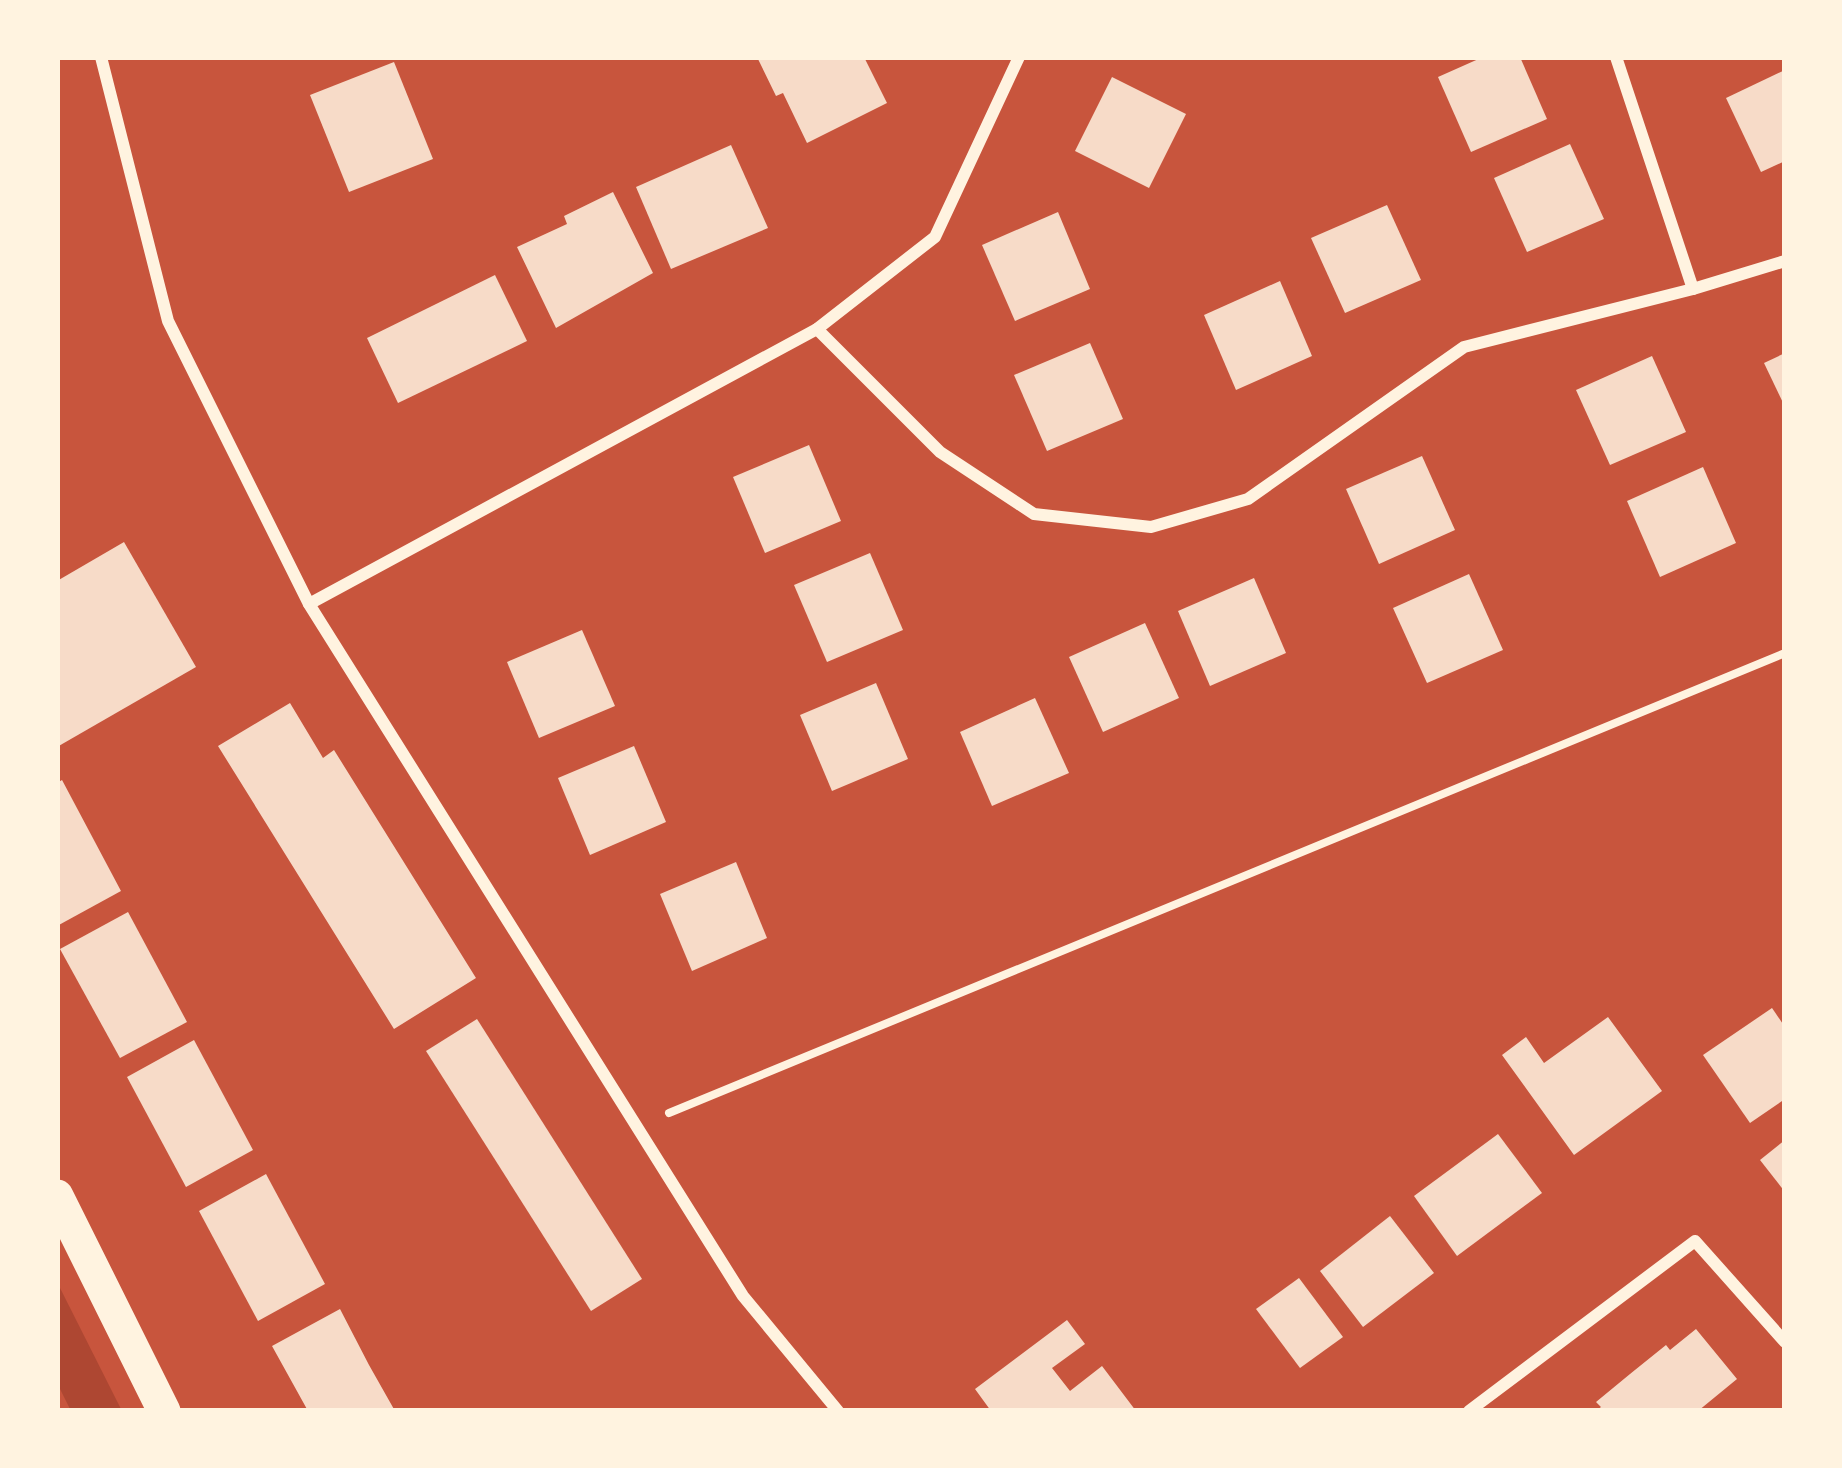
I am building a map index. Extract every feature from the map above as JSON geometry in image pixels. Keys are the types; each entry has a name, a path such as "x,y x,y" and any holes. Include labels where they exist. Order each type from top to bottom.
{"highway":[{"path":"57,1196 164,1411"}],"street":[{"path":"101,57 168,322 309,604 743,1296 838,1411"},
{"path":"309,604 817,329 935,237 1019,57"},
{"path":"1616,57 1693,289"},
{"path":"817,329 940,452 1034,514 1151,527 1248,499 1464,346 1785,261"},
{"path":"1469,1411 1695,1241 1785,1342"}],"path":[{"path":"635,1127 1785,652"}],"shaded area":[{"path":"57,1282 122,1411 71,1411 57,1383"}],"building":[{"path":"757,57 864,57 887,103 807,143 783,93 776,96"},
{"path":"1483,57 1520,57 1547,119 1471,152 1438,77"},
{"path":"394,62 433,159 349,192 310,95"},
{"path":"1785,70 1785,161 1761,172 1726,98"},
{"path":"1112,77 1186,114 1149,188 1075,151"},
{"path":"1570,144 1604,219 1527,252 1494,178"},
{"path":"731,145 768,228 671,269 636,187"},
{"path":"613,192 653,273 556,328 517,247 567,224 564,216"},
{"path":"1387,205 1421,280 1345,313 1311,238"},
{"path":"1058,212 1090,289 1015,321 982,245"},
{"path":"495,275 527,341 398,403 367,338"},
{"path":"1280,281 1312,356 1236,390 1204,315"},
{"path":"1090,343 1123,419 1047,451 1014,375"},
{"path":"1785,353 1785,407 1764,363"},
{"path":"1652,356 1686,432 1610,465 1576,390"},
{"path":"809,445 841,521 765,553 733,477"},
{"path":"1422,456 1455,530 1379,564 1346,489"},
{"path":"1703,467 1736,543 1660,577 1627,501"},
{"path":"124,542 196,667 57,747 57,581"},
{"path":"870,553 903,630 827,662 794,585"},
{"path":"1469,574 1503,650 1427,683 1393,608"},
{"path":"1254,578 1286,653 1210,686 1178,611"},
{"path":"1145,623 1179,698 1103,732 1069,657"},
{"path":"582,630 615,706 539,738 507,662"},
{"path":"876,683 908,759 832,791 800,715"},
{"path":"1035,698 1069,773 992,806 960,732"},
{"path":"290,703 323,758 334,750 476,978 394,1029 218,746"},
{"path":"634,746 666,822 590,855 558,778"},
{"path":"62,780 121,891 57,926 57,783"},
{"path":"736,862 767,938 692,971 660,894"},
{"path":"128,912 187,1022 120,1058 60,949"},
{"path":"1772,1008 1785,1027 1785,1099 1750,1123 1703,1055"},
{"path":"1608,1017 1662,1091 1574,1155 1502,1055 1526,1037 1544,1063"},
{"path":"477,1019 642,1279 591,1311 426,1051"},
{"path":"194,1040 253,1150 186,1187 127,1077"},
{"path":"1498,1134 1542,1193 1457,1256 1414,1196"},
{"path":"1785,1140 1785,1192 1760,1160"},
{"path":"266,1174 325,1284 258,1321 199,1211"},
{"path":"1390,1216 1434,1273 1363,1327 1320,1271"},
{"path":"1299,1278 1343,1337 1300,1368 1256,1309"},
{"path":"340,1309 395,1411 308,1411 272,1346"},
{"path":"1067,1320 1085,1344 1052,1368 1070,1391 1102,1366 1136,1411 991,1411 975,1389"},
{"path":"1696,1329 1737,1379 1698,1411 1596,1411 1601,1407 1596,1402 1630,1374 1666,1345 1670,1350"}]}
